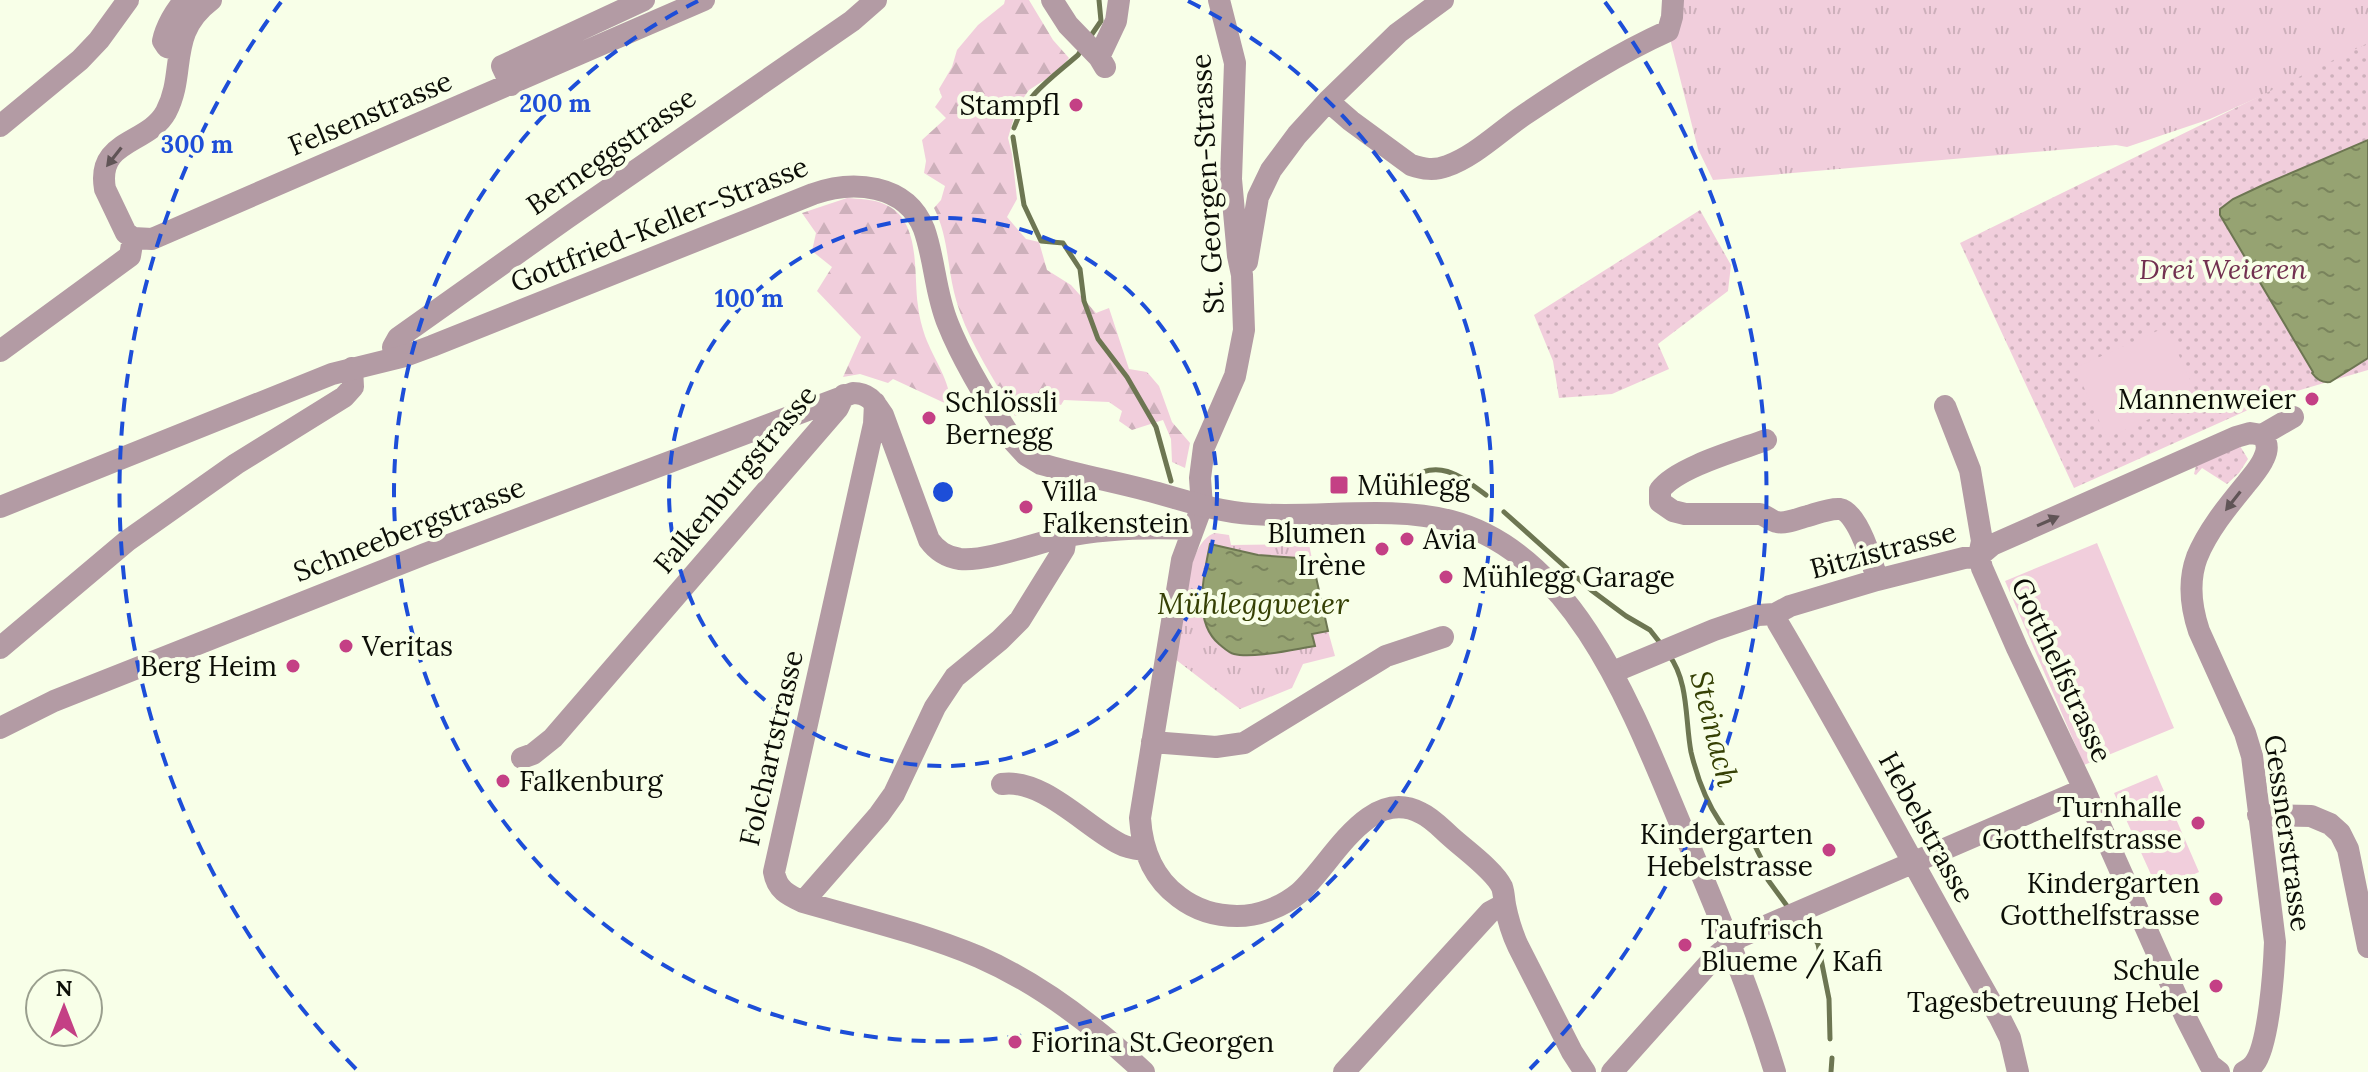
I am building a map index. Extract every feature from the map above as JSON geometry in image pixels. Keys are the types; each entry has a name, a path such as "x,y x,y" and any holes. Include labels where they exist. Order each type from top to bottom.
{"street":[{"path":"0,126 80,60 128,0"},
{"path":"179,50 167,47 163,41 185,0"},
{"path":"0,351 130,256 133,238 126,233 105,189 104,173 113,153 148,131 164,115 172,95 179,50 189,23 211,0"},
{"path":"511,85 502,66 644,0"},
{"name":"Felsenstrasse","path":"133,238 152,239 704,0"},
{"name":"Berneggstrasse","path":"395,358 393,347 398,338 852,21 876,0"},
{"path":"1052,0 1094,53 1111,36 1119,0"},
{"name":"St. Georgen-Strasse","path":"1202,506 1200,478 1204,447 1235,376 1244,330 1242,275 1231,179 1235,63 1219,0"},
{"path":"1242,275 1249,255 1255,212 1271,170 1328,101 1398,33 1443,0"},
{"path":"1328,101 1411,165 1422,169 1443,168 1466,157 1606,63 1668,31 1673,0"},
{"name":"Gottfried-Keller-Strasse","path":"0,507 296,388 352,368 432,346 813,194 842,186 864,186 894,196 912,210 921,223 940,305 949,328 1004,426 1026,455 1041,464 1065,471 1202,506"},
{"path":"0,648 127,541 236,464 344,397 353,387 352,368"},
{"name":"Falkenburgstrasse","path":"522,758 533,754 553,738 838,408 844,395 861,393 875,403"},
{"name":"Schneebergstrasse","path":"0,728 54,701 425,554 844,395"},
{"path":"875,403 889,428 929,540 935,549 946,555 974,559 1066,536 1193,529"},
{"name":"Folchartstrasse","path":"875,403 874,424 774,872 779,888 803,902 924,937 1008,971 1085,1020 1144,1072"},
{"path":"1945,406 1970,470 1982,541 1979,556"},
{"name":"Bitzistrasse","path":"1613,672 1758,615 1775,614 1790,606 1877,580 1979,556 1992,545 2236,437 2250,433 2262,435 2293,417"},
{"name":"Gessnerstrasse","path":"2244,1072 2258,1058 2268,1019 2275,942 2252,756 2245,733 2199,631 2192,596 2194,567 2205,541 2265,457 2267,444 2262,435"},
{"path":"1766,440 1689,469 1671,479 1660,490 1660,502 1673,511 1685,514 1760,514 1777,522 1842,510 1850,514 1871,558 1877,580"},
{"path":"1585,1072 1518,946 1510,928 1501,885 1424,814 1405,807 1386,808 1368,817 1296,895 1271,910 1256,914 1212,913 1184,901 1160,879 1144,850 1140,818 1182,560 1202,506 1250,514 1415,516 1449,521 1467,526 1503,545 1537,571 1583,625 1613,672 1731,944 1775,1072"},
{"path":"803,902 894,794 935,707 955,677 1020,620 1064,549 1066,536"},
{"name":"Gotthelfstrasse","path":"1979,556 2017,648 2186,1018 2216,1071"},
{"name":"Hebelstrasse","path":"1775,614 2000,1018 2010,1038 2018,1072"},
{"path":"1152,742 1216,747 1244,743 1386,656 1443,637"},
{"path":"1002,784 1021,784 1060,803 1118,843 1144,850"},
{"path":"1612,1072 1713,959 1740,937 2084,789"},
{"path":"2258,815 2311,816 2330,824 2340,833 2348,849 2368,947"},
{"path":"1344,1072 1490,912 1505,904"}],"green space":[{"path":"1005,0 1029,0 1053,40 1069,58 1057,72 1029,90 1017,107 1008,138 1017,199 1007,217 1026,239 1039,242 1047,270 1071,285 1096,313 1109,308 1129,369 1147,372 1159,386 1172,422 1190,443 1185,468 1172,462 1171,439 1163,420 1132,430 1119,421 1122,411 1109,402 1064,400 1061,405 1051,402 1047,410 1015,416 965,325 934,208 941,200 945,186 924,173 926,161 922,140 946,118 935,107 942,97 939,89 952,67 957,50"},
{"path":"1673,0 2368,0 2368,48 2210,119 2127,147 2116,145 1713,180 1698,149 1668,31"},
{"name":"Drei Weieren","path":"2368,43 2368,370 2277,397 2074,488 1960,243"},
{"path":"847,198 884,204 896,211 905,222 913,249 918,310 925,336 945,379 951,406 893,379 888,383 860,374 843,377 861,337 817,291 832,267 812,251 816,233 802,213"},
{"path":"1700,210 1731,265 1728,291 1658,344 1669,369 1612,394 1559,398 1553,361 1534,315"},
{"path":"2166,327 2198,397 2107,438 2075,368"},
{"path":"2240,446 2248,459 2227,484 2202,468 2194,474 2196,466"},
{"path":"1215,533 1229,535 1231,545 1309,544 1312,559 1258,555 1228,548 1232,654 1248,655 1314,646 1312,634 1328,631 1335,656 1303,664 1292,688 1240,709 1175,659 1190,569 1196,552"},
{"path":"2097,543 2174,728 2084,765 2005,581"},
{"path":"2157,775 2199,872 2158,890 2114,793"}],"water":[{"name":"Mannenweier","path":"2368,140 2368,358 2330,382 2325,382 2312,373 2220,215 2220,209 2263,185"},
{"name":"Mühleggweier","path":"1210,544 1258,555 1312,559 1328,631 1312,634 1315,646 1251,655 1226,650 1211,634 1203,610 1203,583"}],"waterway":[{"name":"Steinach","path":"1090,37 1101,21 1099,0"},
{"name":"Steinach","path":"1014,128 1032,96 1082,49"},
{"name":"Steinach","path":"1013,137 1024,205 1041,241 1063,243 1080,269 1084,301 1098,339 1127,377 1156,427 1171,481"},
{"name":"Steinach","path":"1409,478 1420,472 1441,470 1459,476 1486,495"},
{"name":"Steinach","path":"1504,512 1591,590 1650,630 1661,644"},
{"name":"Steinach","path":"1669,655 1680,677 1691,752 1706,797 1730,835 1738,841 1754,844 1766,868 1768,880 1790,910"},
{"name":"Steinach","path":"1796,918 1818,944 1829,999 1830,1039"},
{"name":"Steinach","path":"1831,1072 1832,1058"}],"place":[{"name":"Stampfl","path":"1076,105"},
{"name":"Mannenweier","path":"2312,399"},
{"name":"Schlössli Bernegg","path":"929,418"},
{"name":"Mühlegg","path":"1339,485"},
{"name":"Villa Falkenstein","path":"1026,507"},
{"name":"Avia","path":"1407,539"},
{"name":"Blumen Irène","path":"1382,549"},
{"name":"Mühlegg Garage","path":"1446,577"},
{"name":"Veritas","path":"346,646"},
{"name":"Berg Heim","path":"293,666"},
{"name":"Falkenburg","path":"503,781"},
{"name":"Turnhalle Gotthelfstrasse","path":"2198,823"},
{"name":"Kindergarten Hebelstrasse","path":"1829,850"},
{"name":"Kindergarten Gotthelfstrasse","path":"2216,899"},
{"name":"Taufrisch Blueme / Kafi","path":"1685,945"},
{"name":"Schule Tagesbetreuung Hebel","path":"2216,986"},
{"name":"Fiorina St.Georgen","path":"1015,1042"}]}
